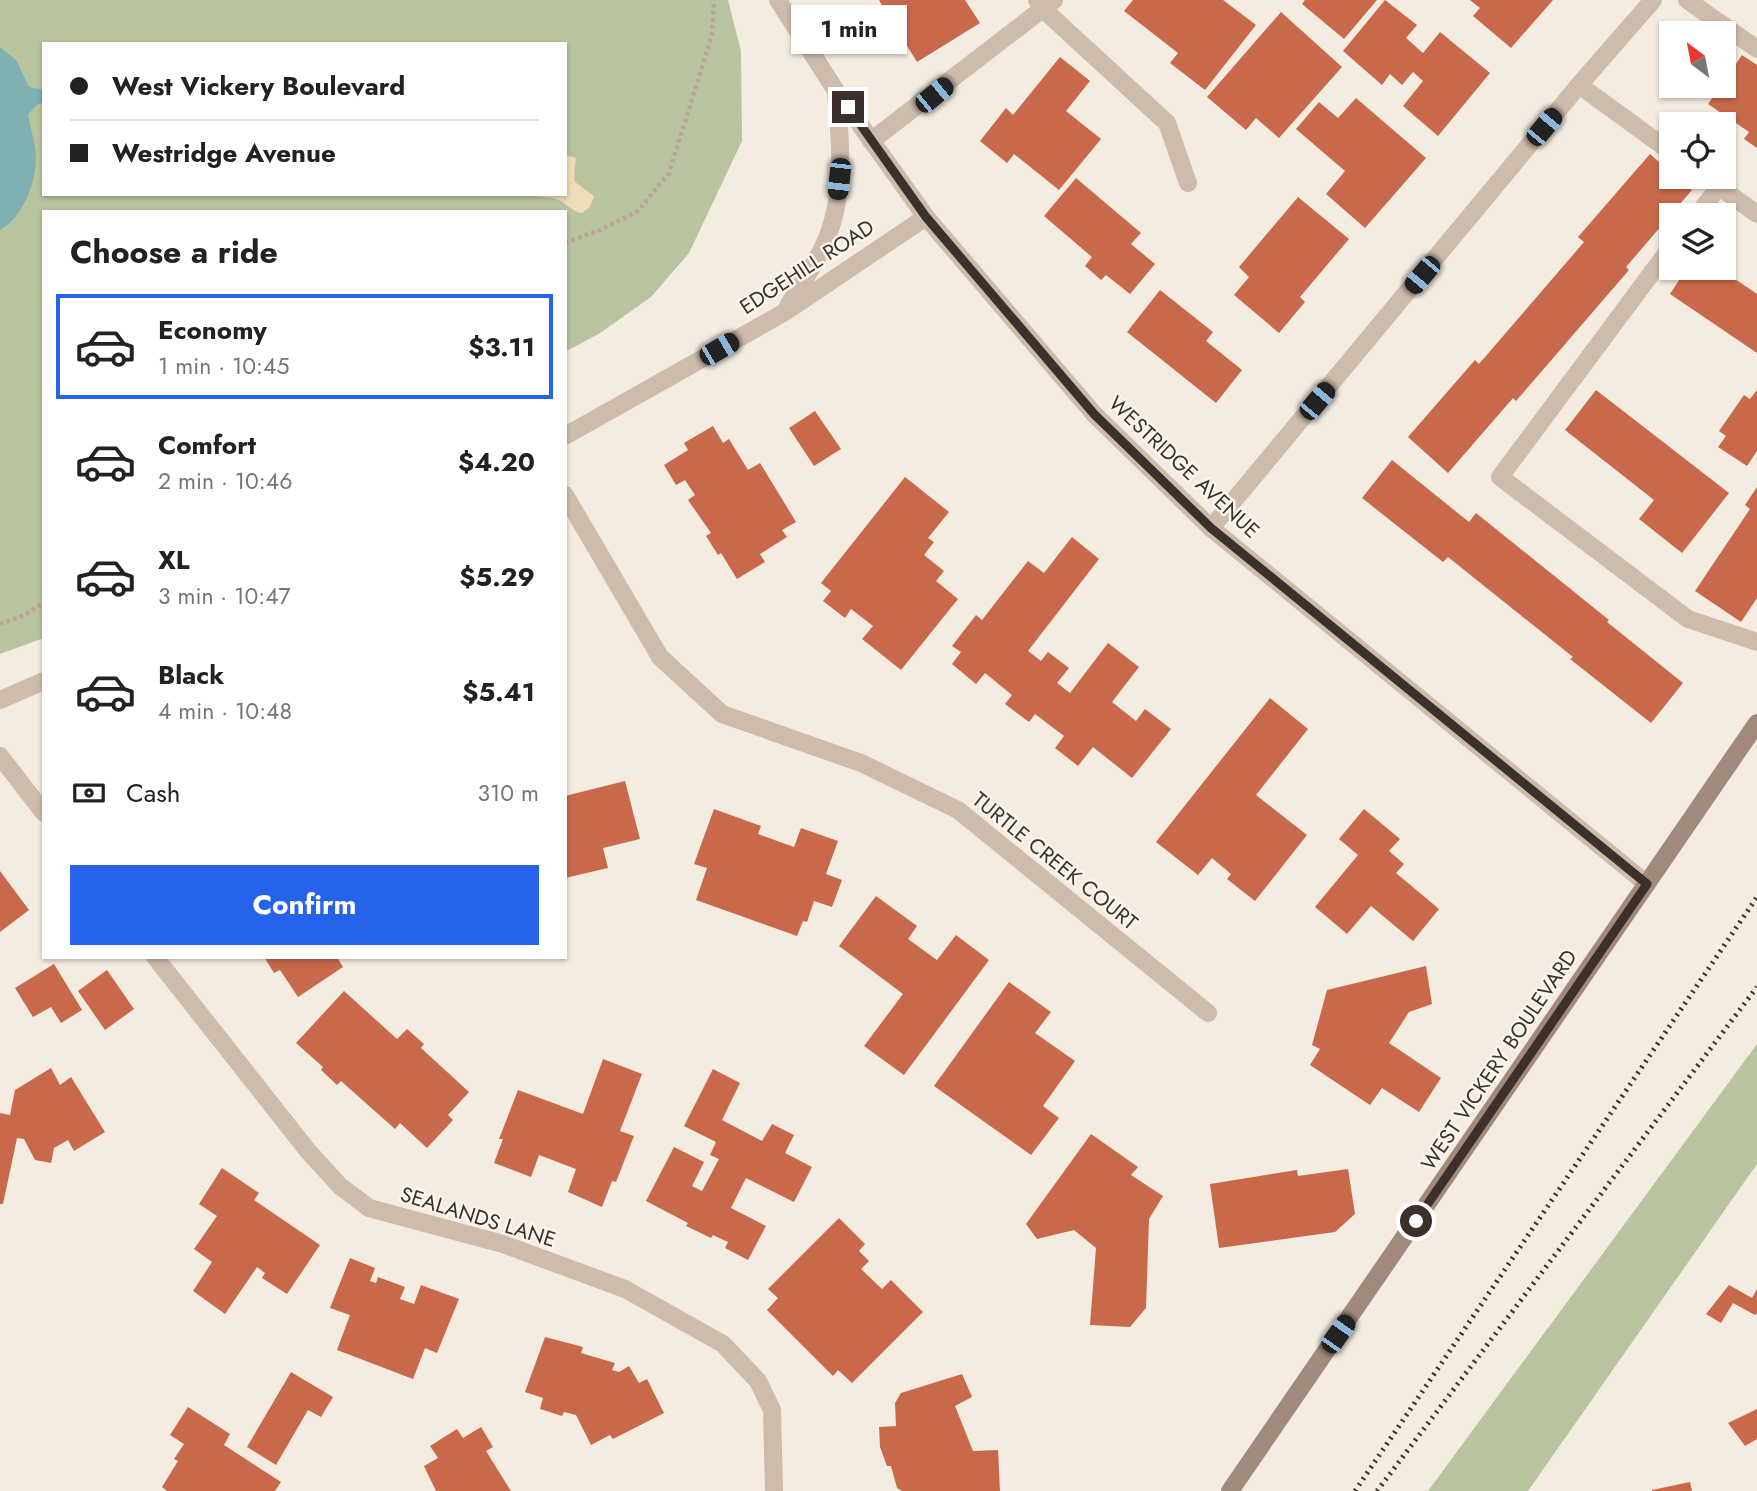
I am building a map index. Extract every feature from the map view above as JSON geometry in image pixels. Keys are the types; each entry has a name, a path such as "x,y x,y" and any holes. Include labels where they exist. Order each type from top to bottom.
{"main road":[{"name":"WEST VICKERY BOULEVARD","path":"1230,1491 1757,723"}],"street":[{"name":"WESTRIDGE AVENUE","path":"778,0 836,91 926,217 1094,414 1211,528 1647,884"},
{"path":"1211,528 1579,85 1653,0"},
{"path":"1687,0 1757,49"},
{"path":"872,141 1045,3 1167,123 1188,183"},
{"path":"1579,85 1659,143"},
{"path":"785,312 825,243 837,201 842,156 836,91"},
{"path":"1722,189 1757,214"},
{"name":"EDGEHILL ROAD","path":"567,435 785,312 926,217"},
{"path":"1659,263 1500,477 1688,619 1757,642"},
{"name":"TURTLE CREEK COURT","path":"567,498 660,657 722,714 861,763 958,810 1208,1013"},
{"path":"0,701 42,682"},
{"path":"0,756 42,810"},
{"name":"SEALANDS LANE","path":"157,959 308,1151 340,1186 369,1208 503,1244 625,1289 723,1344 758,1381 772,1410 774,1491"}],"path":[{"path":"567,242 638,211 669,173 712,34 715,0"},
{"path":"0,624 25,615 42,603"}],"green space":[{"path":"0,0 728,0 741,51 742,141 689,253 651,297 600,333 567,351 567,210 42,210 42,639 0,654"},
{"path":"1757,1044 1757,1164 1528,1491 1428,1491"}],"sand":[{"path":"567,156 576,158 575,182 594,196 590,207 582,213 563,202 535,196 567,196"}],"water":[{"path":"0,47 16,60 29,87 42,90 42,103 28,114 36,157 31,188 15,217 0,230"}],"building":[{"path":"879,0 965,0 980,23 917,62"},
{"path":"1133,0 1223,0 1256,25 1205,90 1170,63 1178,53 1124,11"},
{"path":"1305,0 1377,0 1344,39 1302,4"},
{"path":"1385,0 1417,25 1406,38 1423,53 1440,32 1490,73 1438,136 1403,106 1423,81 1413,72 1402,85 1390,74 1382,85 1343,51"},
{"path":"1470,0 1553,0 1511,48 1473,16 1480,8"},
{"path":"1281,12 1342,67 1279,138 1256,118 1246,130 1207,97"},
{"path":"1742,55 1757,65 1757,148 1744,139 1749,132 1736,123 1736,112 1720,112 1708,104 1712,98 1736,98 1736,64"},
{"path":"1060,57 1090,81 1066,111 1101,139 1059,190 1014,154 1007,163 980,141 1006,108 1013,115"},
{"path":"1356,98 1426,158 1365,228 1326,194 1345,171 1296,129 1319,102 1338,118"},
{"path":"1650,154 1659,162 1659,189 1692,190 1681,203 1659,203 1659,228 1626,267 1629,270 1516,401 1513,398 1448,473 1408,437 1475,360 1479,364 1584,242 1578,237"},
{"path":"1076,178 1141,233 1131,244 1155,264 1130,294 1106,275 1101,280 1085,266 1092,257 1044,216"},
{"path":"1298,197 1349,239 1300,297 1305,302 1279,333 1234,295 1249,277 1239,267"},
{"path":"1679,280 1736,280 1757,294 1757,353 1670,294"},
{"path":"1160,290 1213,332 1206,341 1242,370 1216,403 1127,332"},
{"path":"1596,390 1729,493 1682,553 1639,519 1654,500 1565,430"},
{"path":"1757,390 1757,451 1747,466 1718,447 1726,436 1719,431 1744,395 1750,399"},
{"path":"815,411 841,449 814,466 789,428"},
{"path":"713,426 723,443 729,439 748,470 760,463 796,522 782,530 787,537 760,554 765,562 737,579 721,553 718,555 706,536 711,533 688,500 695,495 685,480 676,485 664,465 688,450 684,443"},
{"path":"1392,460 1469,522 1476,513 1683,683 1651,723 1448,557 1443,562 1362,498"},
{"path":"905,477 949,512 928,538 934,542 924,555 944,571 936,581 958,599 901,670 862,639 873,626 851,609 845,618 823,601 831,591 821,583"},
{"path":"1757,487 1757,598 1741,622 1695,591 1750,509 1745,505"},
{"path":"1072,537 1099,559 1028,651 1041,661 1048,652 1069,668 1057,683 1070,693 1108,643 1139,667 1112,702 1136,721 1145,709 1171,729 1132,778 1093,747 1078,766 1055,748 1064,736 1035,714 1029,722 1005,704 1012,695 985,673 976,684 952,664 961,652 952,646 976,615 982,620 1028,561 1044,573"},
{"path":"1270,698 1308,729 1256,795 1307,835 1255,901 1227,879 1231,874 1212,858 1198,875 1156,842"},
{"path":"625,781 640,839 603,848 608,868 567,878 567,796"},
{"path":"714,809 761,826 758,834 794,847 801,828 838,841 826,874 842,880 832,907 814,901 807,922 803,921 797,936 696,900 707,868 694,864"},
{"path":"1364,809 1400,839 1389,851 1404,864 1396,873 1439,909 1413,941 1371,906 1347,934 1315,907 1358,855 1339,839"},
{"path":"0,871 29,910 0,932"},
{"path":"876,896 917,926 908,939 937,960 956,935 989,960 904,1075 864,1046 903,994 839,946"},
{"path":"265,959 338,959 343,967 298,997 280,970 274,973"},
{"path":"54,964 82,1010 61,1023 51,1007 33,1017 15,988"},
{"path":"1426,966 1432,1004 1409,1012 1389,1043 1441,1078 1419,1112 1382,1088 1370,1105 1310,1065 1320,1049 1312,1045 1327,990"},
{"path":"107,970 134,1009 105,1030 78,991"},
{"path":"1009,982 1051,1012 1035,1033 1075,1061 1043,1106 1059,1118 1031,1155 934,1086"},
{"path":"344,991 397,1039 407,1029 424,1044 421,1048 469,1092 448,1115 453,1120 427,1148 400,1123 395,1129 341,1081 337,1085 321,1070 323,1067 296,1043"},
{"path":"603,1059 642,1074 620,1131 634,1136 616,1182 612,1181 602,1207 568,1192 576,1169 539,1155 531,1177 494,1163 503,1139 499,1139 518,1090 583,1114"},
{"path":"51,1068 60,1085 71,1077 105,1132 74,1151 68,1140 54,1148 51,1163 35,1160 24,1139 17,1138 3,1204 0,1204 0,1113 10,1115 15,1090"},
{"path":"713,1069 740,1083 722,1120 762,1141 772,1124 794,1135 785,1153 812,1167 794,1202 746,1178 731,1208 766,1226 748,1260 725,1248 728,1242 713,1235 711,1238 686,1226 688,1223 646,1201 674,1147 704,1162 692,1186 702,1191 719,1159 710,1155 716,1142 684,1126"},
{"path":"1091,1134 1138,1167 1131,1175 1163,1196 1149,1219 1146,1308 1130,1327 1090,1325 1096,1248 1074,1230 1037,1239 1026,1224"},
{"path":"222,1168 259,1193 254,1200 320,1245 287,1294 262,1278 265,1273 257,1267 225,1314 193,1291 212,1262 194,1249 217,1216 199,1204"},
{"path":"1348,1169 1355,1214 1335,1232 1219,1248 1210,1184 1297,1170 1298,1176"},
{"path":"839,1218 865,1244 859,1251 869,1261 861,1269 882,1289 891,1280 923,1312 852,1383 838,1370 833,1376 767,1310 778,1298 768,1289"},
{"path":"350,1258 375,1268 370,1281 376,1283 378,1277 405,1287 400,1299 414,1304 421,1285 459,1299 437,1353 425,1348 413,1379 337,1350 350,1315 330,1308"},
{"path":"1729,1285 1752,1298 1757,1289 1755,1315 1733,1303 1721,1323 1706,1314"},
{"path":"545,1337 583,1347 581,1353 615,1363 612,1370 619,1372 629,1366 639,1383 647,1379 664,1413 613,1439 610,1435 591,1445 576,1415 564,1412 562,1416 540,1409 543,1398 525,1392"},
{"path":"291,1372 333,1397 321,1417 308,1410 276,1465 247,1447"},
{"path":"962,1374 972,1397 955,1406 973,1451 998,1450 1000,1491 902,1491 897,1488 891,1466 887,1466 880,1447 879,1427 896,1426 895,1403 901,1393"},
{"path":"188,1407 230,1434 224,1445 281,1482 275,1491 167,1491 162,1487 178,1461 174,1459 184,1444 170,1435"},
{"path":"1757,1409 1757,1439 1745,1446 1728,1423"},
{"path":"481,1427 493,1447 486,1451 511,1491 436,1491 424,1466 438,1458 430,1446 457,1429 463,1438"},
{"path":"1690,1482 1692,1491 1652,1491 1652,1490"}],"railway":[{"path":"1355,1491 1757,897"},
{"path":"1377,1491 1757,987"}],"route":[{"path":"848,107 926,217 1094,414 1211,528 1647,884 1416,1221"}]}
